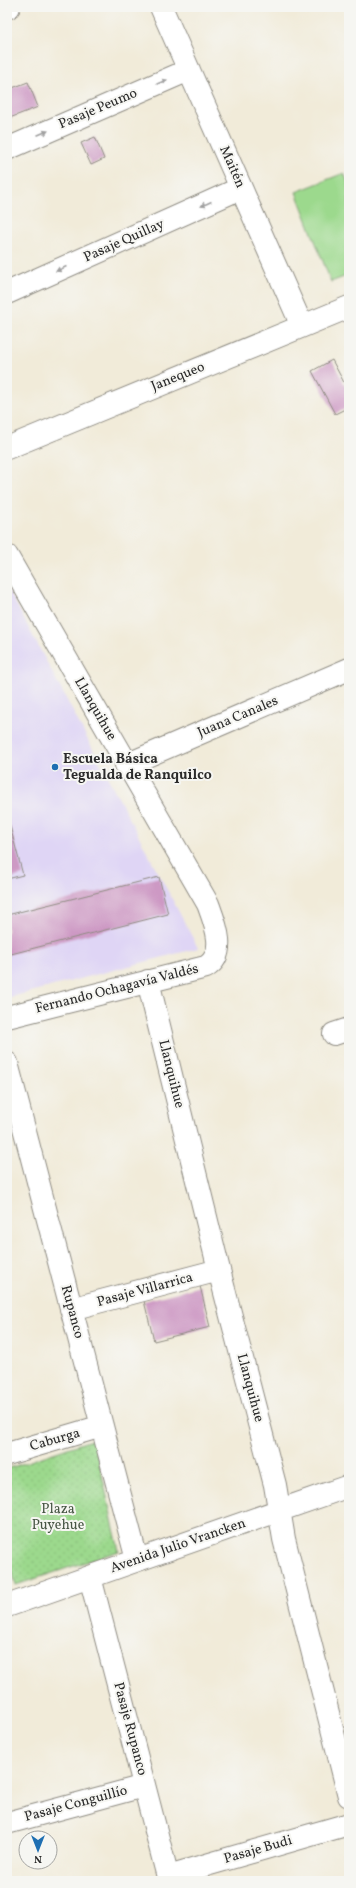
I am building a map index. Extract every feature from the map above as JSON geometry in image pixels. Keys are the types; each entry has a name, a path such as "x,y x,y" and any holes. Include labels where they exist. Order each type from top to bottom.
{"street":[{"name":"Maitén","path":"162,7 302,326"},
{"name":"Pasaje Peumo","path":"7,149 189,70"},
{"name":"Pasaje Quillay","path":"7,293 241,188"},
{"name":"Janequeo","path":"7,448 349,307"},
{"name":"Llanquihue","path":"7,556 126,765 208,904 214,921 218,950"},
{"name":"Juana Canales","path":"126,765 349,669"},
{"name":"Fernando Ochagavía Valdés","path":"7,1017 206,967 215,960 218,950"},
{"name":"Llanquihue","path":"148,982 219,1270 271,1470 284,1540 349,1796"},
{"name":"Rupanco","path":"7,1063 137,1560"},
{"name":"Pasaje Villarrica","path":"71,1309 219,1270"},
{"name":"Caburga","path":"7,1454 102,1426"},
{"name":"Avenida Julio Vrancken","path":"7,1605 349,1486"},
{"name":"Pasaje Rupanco","path":"90,1577 168,1878"},
{"name":"Pasaje Conguillío","path":"7,1823 144,1786"},
{"name":"Pasaje Budi","path":"168,1878 349,1824"}],"shaded area":[{"name":"Escuela Básica Tegualda de Ranquilco","path":"7,587 198,948 7,998"}],"green space":[{"path":"344,173 349,185 349,275 331,282 296,192"},
{"name":"Plaza Puyehue","path":"94,1439 119,1551 16,1585 7,1554 7,1469"}],"building":[{"path":"28,82 38,107 7,119 7,90"},
{"path":"95,137 104,159 91,165 81,143"},
{"path":"332,360 349,392 349,407 335,414 312,371"},
{"path":"7,815 23,875 7,879"},
{"path":"159,877 168,914 7,955 7,915"},
{"path":"200,1286 210,1327 154,1341 144,1301"}],"place":[{"name":"Escuela Básica Tegualda de Ranquilco","path":"55,767"}]}
